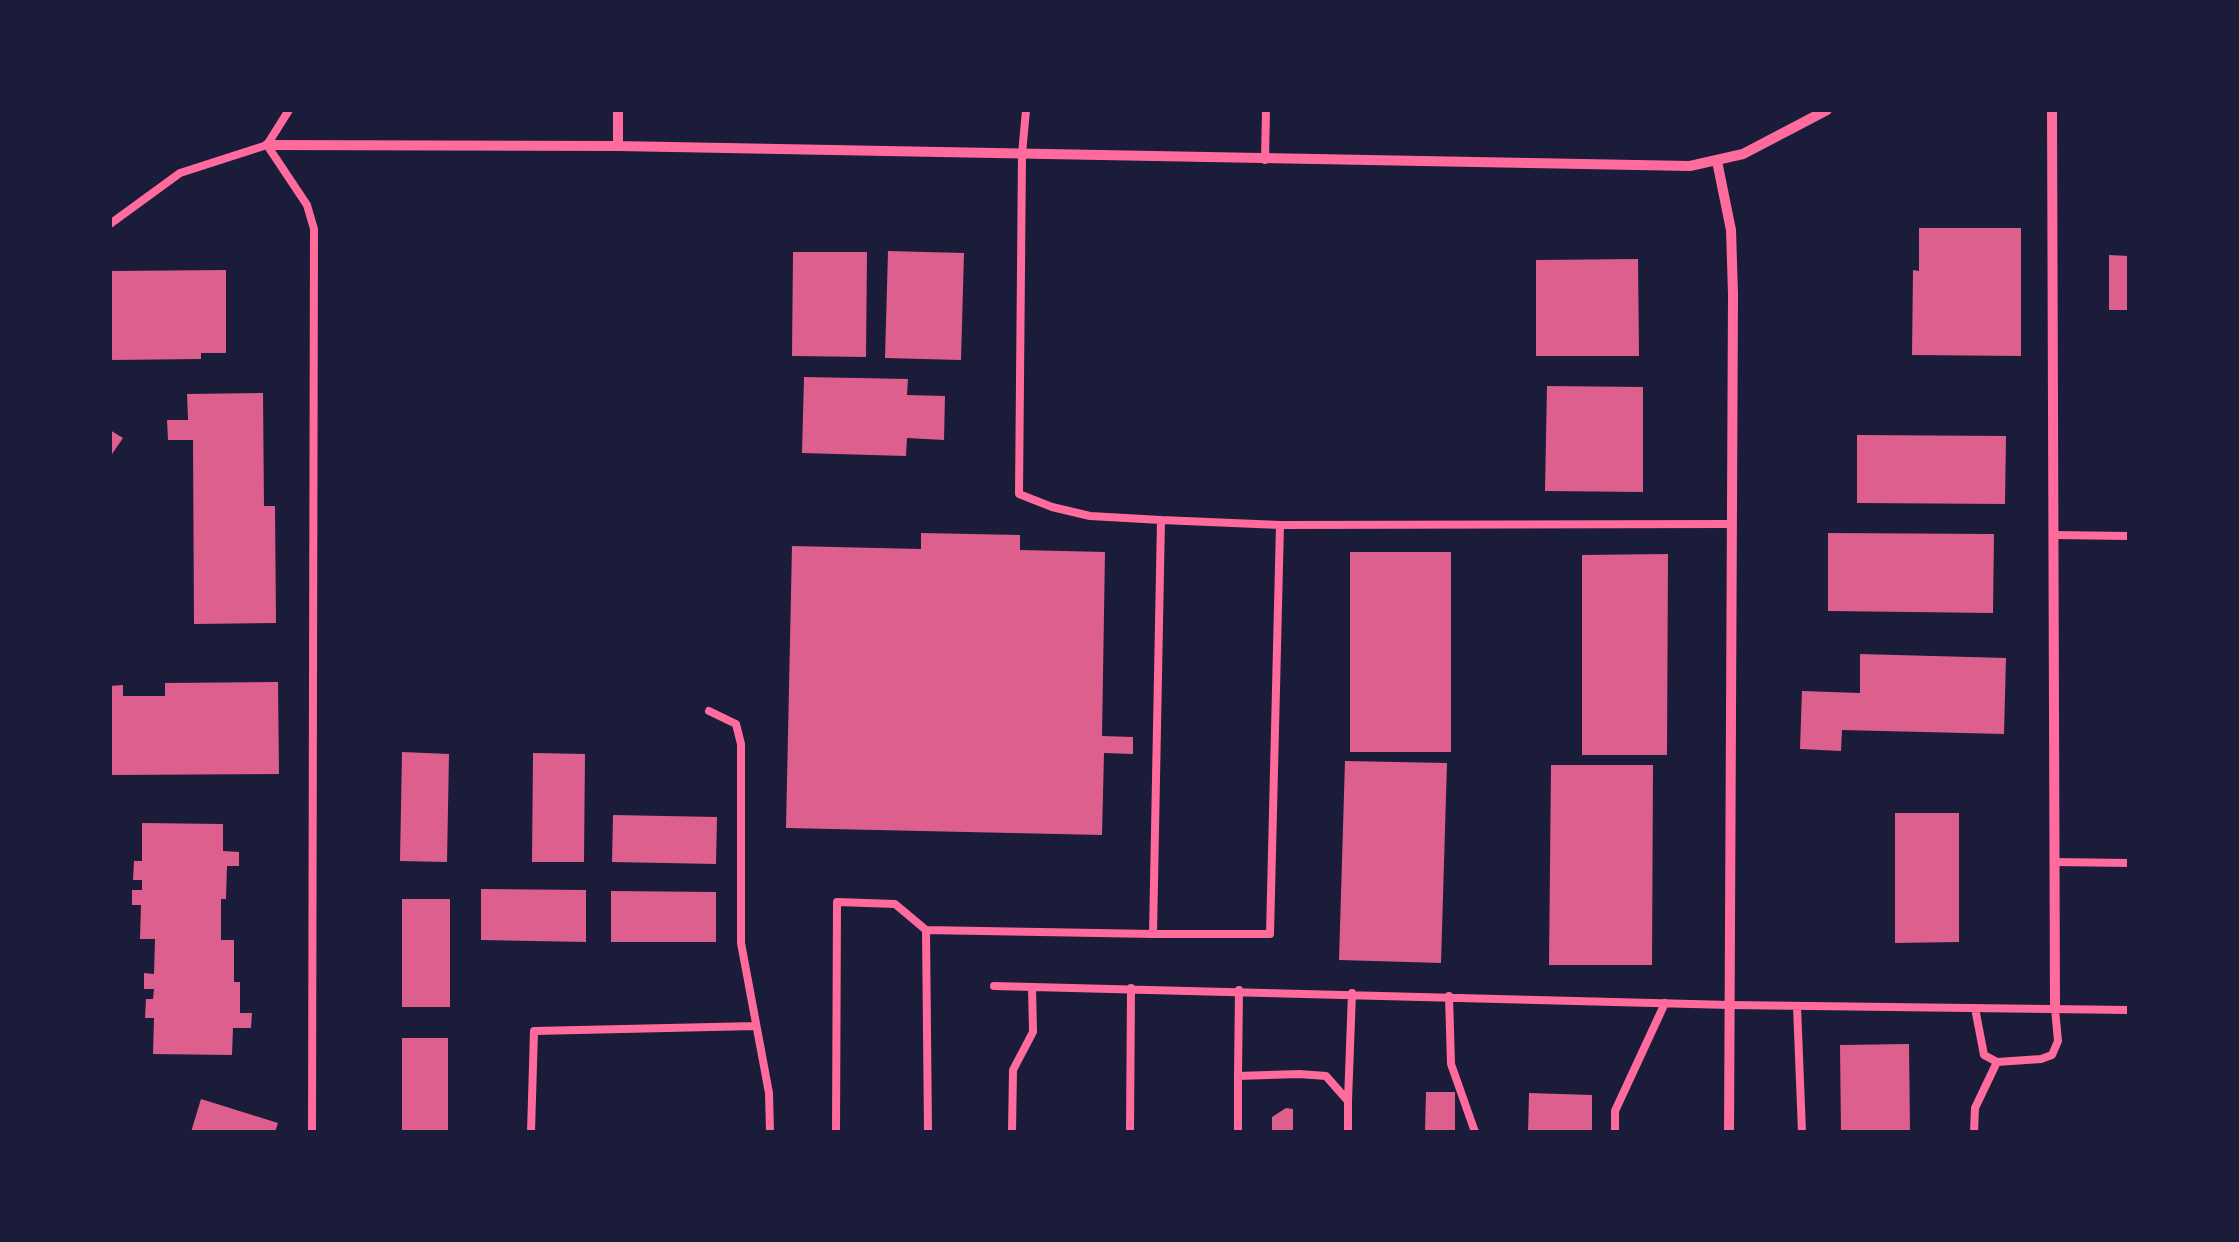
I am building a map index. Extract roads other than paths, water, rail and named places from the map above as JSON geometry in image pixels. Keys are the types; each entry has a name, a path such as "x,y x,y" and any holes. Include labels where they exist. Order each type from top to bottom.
{"street":[{"path":"618,110 618,146"},
{"path":"267,145 618,146 1690,166 1758,147 1827,110"},
{"path":"2052,110 2055,1009"},
{"path":"1717,161 1731,230 1729,1132"}],"lane":[{"path":"110,224 180,173 267,145 289,110"},
{"path":"1026,110 1022,154 1019,494 1090,516 1280,526 1731,524"},
{"path":"1264,160 1266,110"},
{"path":"267,145 307,205 314,230 312,1132"},
{"path":"1152,934 1161,520"},
{"path":"836,1132 837,902 895,904 926,930 1270,934 1280,526"},
{"path":"2053,536 2129,536"},
{"path":"709,711 736,724 741,744 740,943 769,1093 770,1132"},
{"path":"2054,862 2129,863"},
{"path":"926,930 928,1132"},
{"path":"994,986 1730,1005 2129,1010"},
{"path":"1012,1132 1012,1070 1033,1032 1032,986"},
{"path":"1130,1132 1131,988"},
{"path":"1238,1132 1239,990"},
{"path":"1348,1132 1352,993"},
{"path":"1449,996 1452,1064 1475,1132"},
{"path":"1615,1132 1615,1111 1665,1003"},
{"path":"1797,1006 1802,1132"},
{"path":"1976,1008 1984,1055 1997,1062 2052,1055 2058,1041 2055,1009"},
{"path":"531,1132 534,1031 756,1026"},
{"path":"1974,1132 1975,1108 1997,1062"},
{"path":"1238,1076 1326,1076 1348,1101"}]}
